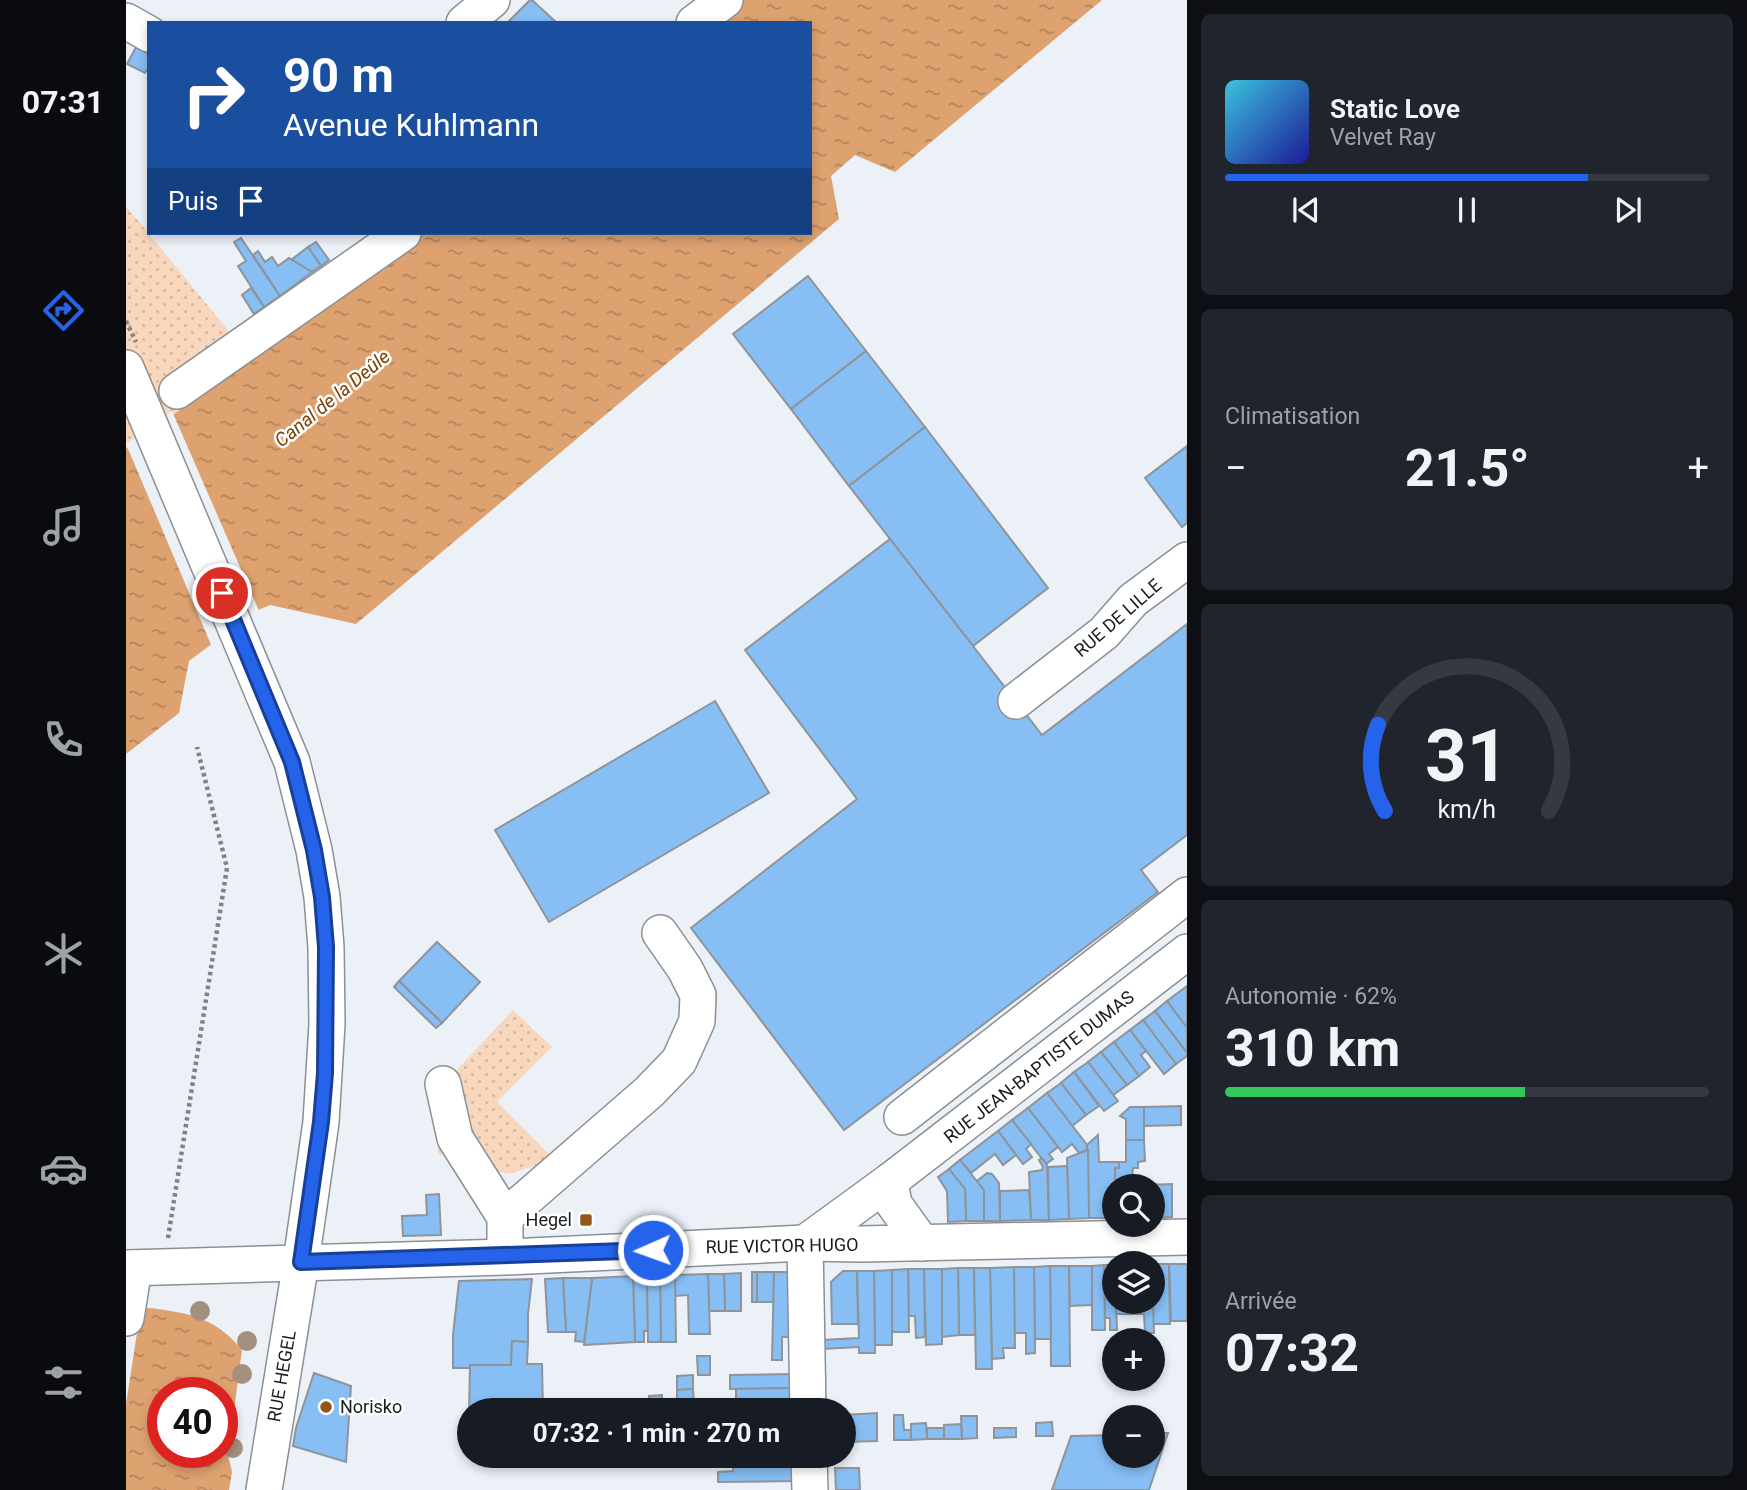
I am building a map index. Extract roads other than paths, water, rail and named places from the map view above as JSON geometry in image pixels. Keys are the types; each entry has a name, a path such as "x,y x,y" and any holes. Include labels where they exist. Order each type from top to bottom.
{"street":[{"path":"466,21 492,0"},
{"path":"697,21 725,0"},
{"path":"126,21 147,33"},
{"path":"177,391 400,235"},
{"name":"RUE HEGEL","path":"126,368 292,762 314,850 322,897 327,1024 323,1096 301,1262 264,1490"},
{"name":"RUE DE LILLE","path":"1016,701 1104,634 1133,600 1187,560"},
{"path":"902,1116 1187,895"},
{"path":"505,1217 649,1092 679,1061 697,1021 698,995 685,969 660,933"},
{"name":"RUE JEAN-BAPTISTE DUMAS","path":"805,1243 890,1181 1187,951"},
{"path":"443,1084 456,1138 505,1217 506,1256"},
{"path":"890,1181 894,1204 922,1243"},
{"name":"RUE VICTOR HUGO","path":"141,1268 805,1243 1187,1237"},
{"path":"805,1243 808,1398"},
{"path":"126,1318 141,1268"},
{"path":"810,1468 810,1490"}],"water":[{"name":"Canal de la Deûle","path":"743,0 1102,0 895,172 855,155 831,176 839,219 356,624 270,605 256,611 189,661 179,713 126,754 126,449 420,235 812,235 812,21 716,21"},
{"path":"141,1307 171,1311 209,1322 242,1350 238,1380 238,1377 147,1377 147,1468 231,1468 229,1490 126,1490 126,1404"}],"place":[{"name":"Hegel","path":"586,1220"},
{"name":"Norisko","path":"326,1407"}]}
